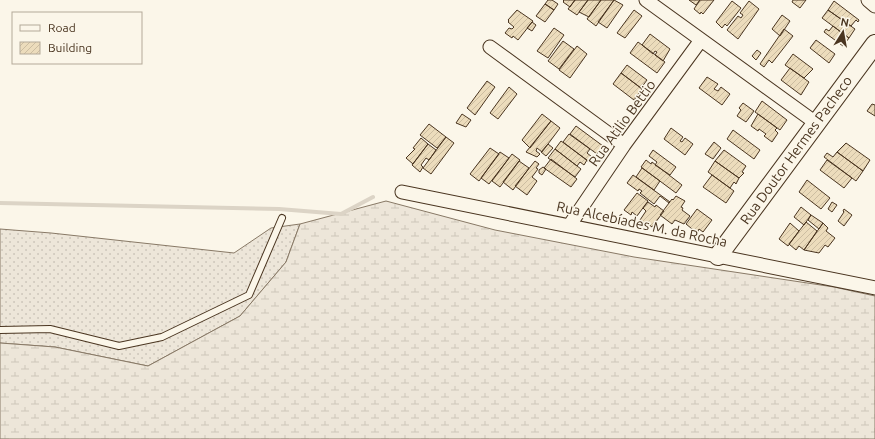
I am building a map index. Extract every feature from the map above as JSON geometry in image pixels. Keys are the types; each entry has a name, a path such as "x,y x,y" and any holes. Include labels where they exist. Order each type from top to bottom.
{"street":[{"path":"646,0 816,123"},
{"path":"868,0 875,6"},
{"name":"Rua Atilio Bettio","path":"569,226 624,145 701,40"},
{"name":"Rua Doutor Hermes Pacheco","path":"718,256 875,44"},
{"path":"490,47 624,145"},
{"name":"Rua Alcebíades M. da Rocha","path":"402,192 875,288"}],"lane":[{"path":"0,330 50,329 119,346 162,337 249,295 282,218"}],"green space":[{"path":"386,201 495,230 634,257 834,287 875,296 875,439 0,439 0,343 55,347 148,366 240,316 286,262 300,224"},
{"path":"300,224 286,262 240,316 148,366 55,347 0,343 0,229 51,233 234,253 271,228"}],"building":[{"path":"548,0 552,0 558,4 554,10 545,4"},
{"path":"563,0 575,0 570,7 563,2"},
{"path":"575,0 588,0 577,15 568,9"},
{"path":"588,0 601,0 589,17 579,12"},
{"path":"601,0 614,0 596,26 587,19"},
{"path":"614,0 623,5 607,28 598,22"},
{"path":"689,0 700,0 696,5"},
{"path":"700,0 714,0 703,14 701,12 700,14 694,9"},
{"path":"793,0 806,0 800,8 792,2"},
{"path":"732,1 741,8 727,26 725,24 722,28 716,22"},
{"path":"749,1 759,9 738,39 727,30 738,16 741,18 743,15 740,13"},
{"path":"834,1 859,20 858,22 856,20 851,26 828,10"},
{"path":"545,4 554,10 545,22 536,16"},
{"path":"517,10 533,21 518,40 505,33 509,28 512,29 514,27 508,22 508,20"},
{"path":"634,10 642,16 625,38 617,33"},
{"path":"828,10 855,29 849,38 822,18"},
{"path":"782,15 790,21 780,36 772,29"},
{"path":"532,22 536,25 532,31 527,28"},
{"path":"833,26 849,38 843,46 824,32 826,29 829,31"},
{"path":"554,28 564,35 548,58 537,51"},
{"path":"784,29 793,36 772,63 769,60 764,67 760,64"},
{"path":"650,34 670,49 663,61 655,55 657,52 655,51 653,54 642,45"},
{"path":"816,40 835,54 829,63 810,48"},
{"path":"563,41 574,49 559,69 548,61"},
{"path":"638,42 665,62 657,73 630,53"},
{"path":"577,46 587,54 570,78 559,70"},
{"path":"757,50 761,53 756,60 752,56"},
{"path":"793,54 813,69 804,78 785,65"},
{"path":"627,65 647,80 641,88 621,73"},
{"path":"790,68 809,82 801,95 781,80"},
{"path":"621,73 642,89 634,100 613,84"},
{"path":"707,77 718,84 714,89 718,91 721,87 730,94 722,105 699,88"},
{"path":"487,81 495,87 475,115 467,108"},
{"path":"509,87 517,94 498,119 490,113"},
{"path":"762,101 787,120 780,130 755,112"},
{"path":"743,103 754,111 746,122 737,116 741,110 739,108"},
{"path":"872,104 875,105 875,116 867,111"},
{"path":"462,114 471,120 466,127 456,123"},
{"path":"542,114 551,121 530,148 522,140"},
{"path":"758,114 777,128 775,130 778,133 772,142 764,136 766,134 751,126"},
{"path":"551,121 560,128 542,152 537,148 536,151 540,154 537,157 526,152"},
{"path":"429,124 446,137 437,148 420,135"},
{"path":"576,126 603,146 597,154 570,134"},
{"path":"671,128 683,137 680,141 682,142 685,138 693,144 685,155 664,139"},
{"path":"733,130 760,150 754,159 727,139"},
{"path":"569,134 590,149 587,153 592,157 589,162 563,142"},
{"path":"446,137 454,143 431,174 423,168"},
{"path":"421,138 428,144 413,164 406,158 415,149 413,148"},
{"path":"561,141 587,160 584,165 580,162 577,166 555,149"},
{"path":"714,142 721,148 713,159 705,154"},
{"path":"846,143 870,160 863,171 837,152"},
{"path":"428,144 436,150 429,160 426,158 421,165 423,167 420,172 412,165"},
{"path":"548,144 553,148 546,156 541,152"},
{"path":"490,148 499,154 479,181 470,174"},
{"path":"555,149 581,169 575,177 548,158"},
{"path":"653,150 676,167 670,175 655,165 657,162 649,156"},
{"path":"724,150 746,166 742,172 744,173 739,178 715,161"},
{"path":"500,152 509,158 489,184 481,178"},
{"path":"837,152 863,171 856,181 824,157 827,153 833,157"},
{"path":"512,154 520,160 500,187 492,181"},
{"path":"551,159 577,179 571,187 544,168"},
{"path":"646,160 651,164 652,162 682,185 676,193 641,167"},
{"path":"827,160 852,178 844,188 820,170"},
{"path":"519,161 529,168 513,190 503,182"},
{"path":"535,161 539,164 536,168 538,169 532,177 537,181 527,195 515,186"},
{"path":"715,161 739,178 736,184 734,182 730,188 708,172"},
{"path":"543,167 546,169 542,175 539,173 539,170"},
{"path":"642,168 660,181 654,190 636,177"},
{"path":"633,175 670,202 669,203 660,196 654,204 640,193 642,191 639,189 638,191 627,183"},
{"path":"712,175 734,191 726,203 703,187"},
{"path":"807,180 830,198 821,209 799,192"},
{"path":"637,193 648,201 637,216 632,212 631,215 624,210"},
{"path":"676,196 685,201 681,207 683,208 682,210 690,216 684,224 675,220 672,224 660,215"},
{"path":"648,202 655,207 656,205 664,211 652,227 640,220 646,211 643,208"},
{"path":"832,202 837,205 832,212 828,209"},
{"path":"801,207 811,215 804,225 794,217"},
{"path":"697,209 712,220 703,232 699,229 697,233 686,224"},
{"path":"844,209 852,215 844,226 838,221 844,212"},
{"path":"811,215 823,223 819,229 808,220"},
{"path":"806,222 817,231 804,250 799,246 796,250 789,244"},
{"path":"790,223 799,231 788,246 779,239"},
{"path":"823,223 828,228 826,231 835,238 828,247 825,245 819,253 804,250"}],"waterway":[{"path":"0,203 279,209 341,214 373,197"}]}
